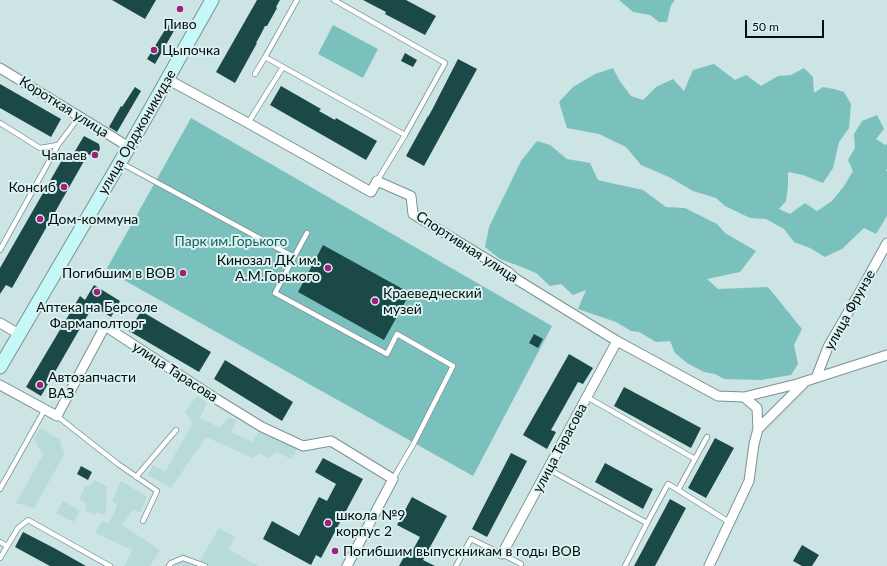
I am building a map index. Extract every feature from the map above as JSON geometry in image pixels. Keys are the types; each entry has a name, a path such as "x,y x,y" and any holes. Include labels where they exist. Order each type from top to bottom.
{"street":[{"name":"улица Орджоникидзе","path":"0,367 129,147 212,0"},
{"name":"Короткая улица","path":"0,68 129,147"},
{"path":"167,79 371,192 377,181"},
{"name":"Спортивная улица","path":"377,181 411,196 413,214 508,272 516,280 617,341 718,396 744,398"},
{"name":"улица Фрунзе","path":"816,378 828,347 887,243"},
{"path":"0,323 19,334"},
{"name":"улица Тарасова","path":"57,416 105,326 262,427 303,446 331,441 393,479"},
{"name":"улица Тарасова","path":"502,554 617,341"},
{"path":"744,398 797,384 887,355"},
{"path":"758,429 806,381"},
{"path":"0,385 57,416"},
{"path":"708,566 749,481 754,444 758,429 757,408 744,398"},
{"path":"347,566 393,479"}],"lane":[{"path":"255,74 297,0"},
{"path":"334,0 445,63 405,135 377,181"},
{"path":"265,57 405,135"},
{"path":"248,123 283,67"},
{"path":"0,250 58,145 79,117"},
{"path":"0,123 40,148 58,145"},
{"path":"120,162 294,257"},
{"path":"307,232 275,293 387,354 397,334 453,366 414,443 393,479"},
{"path":"587,397 695,459"},
{"path":"0,489 45,409"},
{"path":"57,416 118,464 157,491 143,521"},
{"path":"136,477 176,430"},
{"path":"678,490 707,437"},
{"path":"548,469 647,523"},
{"path":"625,566 668,484 729,522"},
{"path":"0,558 18,528 28,520 110,566"},
{"path":"456,566 471,539 521,564"},
{"path":"0,542 7,546"},
{"path":"169,566 171,563 182,558 205,566"}],"shaded area":[{"path":"197,396 207,402 200,418 220,428 229,417 237,420 231,432 252,442 262,427 298,448 291,459 276,452 269,458 259,453 253,458 206,437 171,488 148,475 153,465 165,472 193,423 185,412"},
{"path":"40,428 60,440 61,446 65,453 34,508 16,503 44,453 40,450 34,439"},
{"path":"95,480 107,487 106,510 102,515 98,512 94,515 85,510 87,505 79,499 85,487 90,486"},
{"path":"121,481 147,497 140,512 133,510 122,525 160,550 150,566 124,566 132,550 95,533 102,521 109,523 117,506 112,500"},
{"path":"63,501 80,511 73,522 56,513"},
{"path":"219,528 235,537 229,549 258,566 175,566 182,553 199,562"}],"green space":[{"path":"619,0 675,0 671,5 667,22 659,22 650,15 633,12"},
{"path":"333,25 378,49 363,78 318,54"},
{"path":"714,64 735,80 746,75 761,86 778,76 791,75 804,68 813,77 814,93 823,87 834,89 844,92 851,104 849,128 839,142 833,168 823,183 803,175 788,172 786,201 779,209 790,214 805,203 817,211 832,201 844,186 853,171 848,160 855,148 854,134 862,121 877,115 884,129 876,139 885,145 887,144 887,216 876,234 864,228 842,249 825,257 810,248 794,242 784,229 766,219 750,218 725,206 716,198 693,191 669,177 641,165 626,147 599,134 567,128 559,102 573,87 595,74 613,68 619,80 631,96 643,100 656,87 673,79 684,91 693,70"},
{"name":"Парк им.Горького","path":"191,118 552,326 473,476 106,270"},
{"path":"537,141 550,145 567,159 590,163 598,180 643,190 666,207 685,208 717,224 725,233 756,251 740,272 707,279 718,289 768,287 802,329 794,345 798,364 791,375 761,380 724,379 715,374 704,372 687,363 675,353 670,341 656,342 639,332 631,331 616,322 578,309 586,290 573,295 561,284 550,286 536,273 500,259 485,247 489,227 521,161"}],"building":[{"path":"112,0 156,0 145,19"},
{"path":"257,0 280,0 235,83 216,72"},
{"path":"363,0 406,0 436,16 425,35 385,14 386,12"},
{"path":"168,25 175,29 155,64 147,59"},
{"path":"405,53 417,60 413,67 401,61"},
{"path":"458,59 477,69 424,166 406,156"},
{"path":"0,84 61,119 51,137 0,108"},
{"path":"281,86 321,109 319,111 335,120 336,118 377,141 366,160 270,105"},
{"path":"135,87 141,91 117,132 109,127 121,106 122,107"},
{"name":"Дом-коммуна","path":"84,136 99,144 100,149 95,158 88,154 12,288 6,285 0,294 0,268 66,153 72,156"},
{"path":"323,245 410,293 384,340 298,292"},
{"path":"94,285 120,301 111,317 93,306 41,396 26,387 80,296 85,300"},
{"path":"141,311 211,352 199,372 129,331"},
{"path":"534,334 543,339 538,348 529,343"},
{"path":"569,354 593,368 583,384 578,382 551,430 556,432 547,449 523,435"},
{"path":"225,360 293,402 282,421 214,379"},
{"path":"624,387 701,428 691,448 614,406"},
{"path":"715,438 734,448 706,498 688,488"},
{"path":"511,453 527,461 487,537 472,529"},
{"path":"323,458 363,479 321,558 316,555 311,565 263,539 272,521 299,536 319,497 327,501 336,484 315,472"},
{"path":"605,463 653,489 643,509 595,482"},
{"path":"81,466 92,472 88,480 77,474"},
{"path":"412,497 447,516 423,560 435,566 399,566 406,553 410,555 420,537 397,525"},
{"path":"670,499 686,508 655,566 634,566"},
{"path":"23,532 86,566 50,566 15,547"},
{"path":"802,545 819,555 812,566 802,566 793,561"}],"place":[{"name":"Пиво","path":"180,9"},
{"name":"Цыпочка","path":"154,50"},
{"name":"Чапаев","path":"95,155"},
{"name":"Консиб","path":"64,187"},
{"name":"Дом-коммуна","path":"40,219"},
{"name":"Кинозал ДК им. А.М.Горького","path":"328,268"},
{"name":"Погибшим в ВОВ","path":"183,273"},
{"name":"Аптека на Берсоле Фармаполторг","path":"97,292"},
{"name":"Краеведческий музей","path":"375,301"},
{"name":"Автозапчасти ВАЗ","path":"40,385"},
{"name":"школа №9 корпус 2","path":"328,523"},
{"name":"Погибшим выпускникам в годы ВОВ","path":"335,551"}]}
